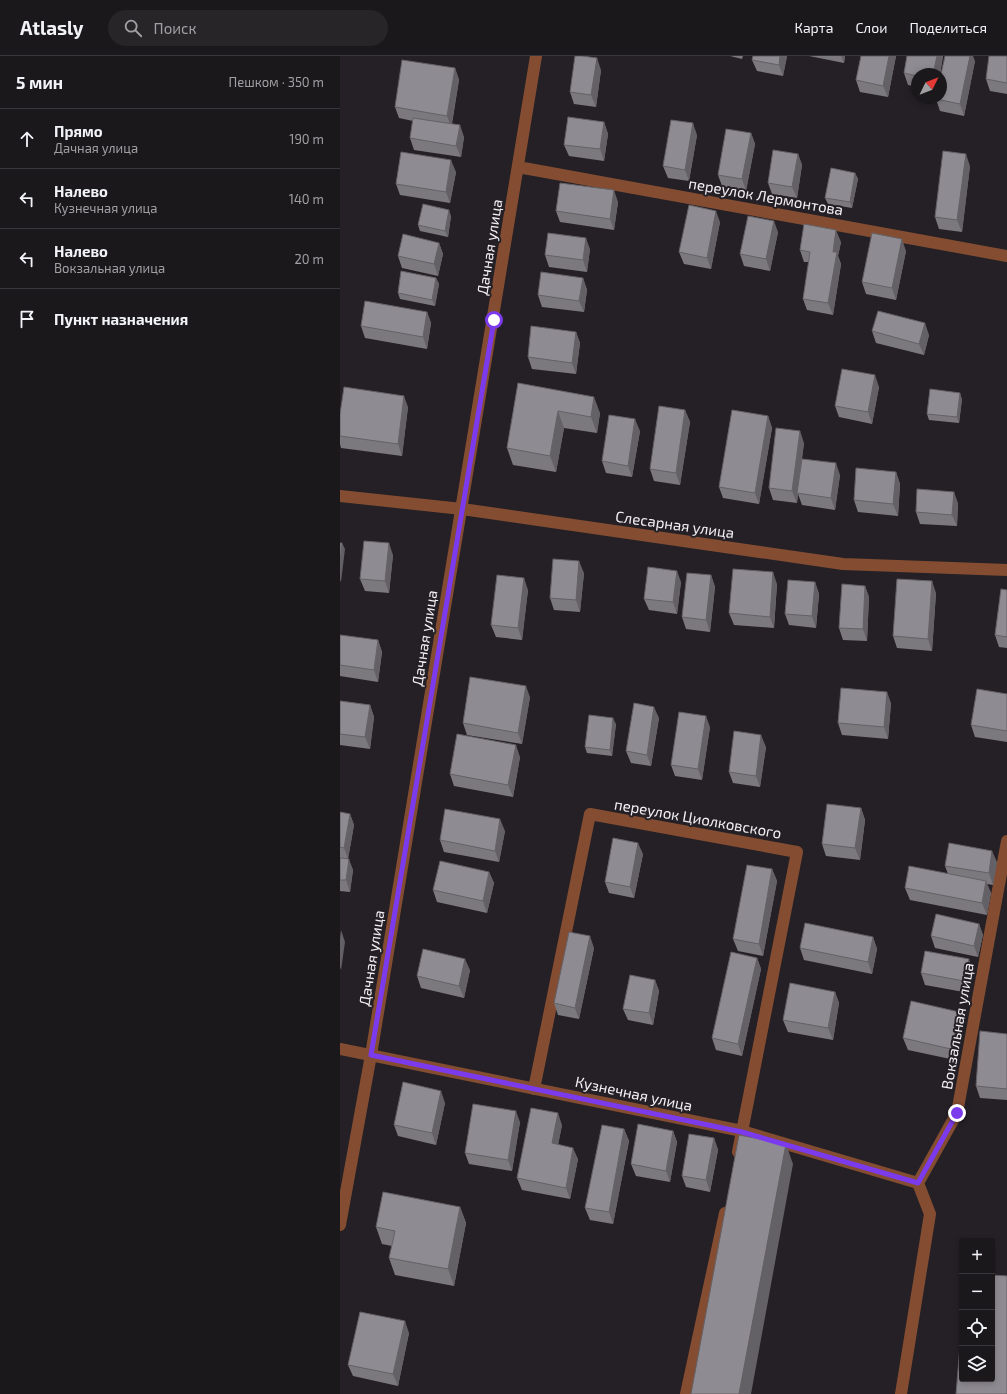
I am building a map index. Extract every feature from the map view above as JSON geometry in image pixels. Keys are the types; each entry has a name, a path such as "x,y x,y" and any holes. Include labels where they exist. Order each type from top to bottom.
{"street":[{"name":"Дачная улица","path":"340,1225 371,1055 536,56"},
{"name":"переулок Лермонтова","path":"518,167 1007,256"},
{"name":"Слесарная улица","path":"340,496 462,509 843,564 1007,570"},
{"name":"переулок Циолковского","path":"534,1089 590,814 797,852 742,1132"},
{"name":"Вокзальная улица","path":"918,1183 957,1113 1007,842"},
{"name":"Кузнечная улица","path":"340,1049 742,1132 918,1183"},
{"path":"736,1162 742,1132"},
{"path":"901,1394 930,1214 918,1183"},
{"path":"686,1394 728,1201"}],"building":[{"path":"575,56 597,58 591,95 570,92"},
{"path":"753,56 780,56 779,65 752,60"},
{"path":"861,56 889,56 883,86 856,80"},
{"path":"907,56 937,56 934,68 911,68 911,75 904,73"},
{"path":"945,56 970,56 960,104 947,101 947,68 942,68"},
{"path":"989,56 1007,56 1007,83 986,79"},
{"path":"402,60 455,68 447,116 395,107"},
{"path":"568,117 604,122 600,149 564,145"},
{"path":"413,118 460,125 456,146 410,138"},
{"path":"671,120 693,123 685,170 663,166"},
{"path":"726,129 751,133 742,179 718,175"},
{"path":"773,150 798,154 792,187 768,183"},
{"path":"943,151 966,154 957,220 935,217"},
{"path":"401,152 451,160 446,192 396,184"},
{"path":"831,168 855,173 850,202 825,198"},
{"path":"560,183 614,190 610,219 556,211"},
{"path":"423,204 449,210 445,231 418,225"},
{"path":"689,205 716,211 707,258 679,252"},
{"path":"748,216 774,221 766,259 740,254"},
{"path":"804,224 836,230 833,252 837,252 828,303 803,299 810,252 800,250"},
{"path":"548,233 586,238 583,260 545,255"},
{"path":"872,233 902,239 892,288 862,282"},
{"path":"403,234 439,243 434,264 398,256"},
{"path":"401,271 436,278 432,300 398,293"},
{"path":"541,272 583,278 579,301 538,295"},
{"path":"365,301 427,312 423,337 361,326"},
{"path":"878,311 925,323 919,344 872,331"},
{"path":"531,326 576,332 572,363 528,357"},
{"path":"842,369 875,375 868,412 835,406"},
{"path":"518,383 594,397 591,417 558,411 550,456 507,448"},
{"path":"344,387 404,396 398,444 340,436 340,414"},
{"path":"930,389 960,393 957,417 927,414"},
{"path":"659,406 685,410 676,473 650,469"},
{"path":"732,410 768,416 755,493 719,487"},
{"path":"609,415 635,419 628,466 602,461"},
{"path":"776,428 800,431 792,491 769,488"},
{"path":"802,459 836,463 831,498 797,493"},
{"path":"856,468 896,472 893,504 854,500"},
{"path":"917,489 954,492 952,515 916,512"},
{"path":"364,541 389,543 385,581 360,579"},
{"path":"340,543 342,543 340,564"},
{"path":"553,559 579,561 576,600 550,598"},
{"path":"648,567 677,571 673,602 644,599"},
{"path":"733,569 773,572 770,617 729,613"},
{"path":"687,573 711,575 706,620 682,617"},
{"path":"497,575 524,578 518,628 491,625"},
{"path":"897,579 932,581 928,639 893,636"},
{"path":"788,580 815,582 812,616 785,614"},
{"path":"842,584 865,586 863,629 839,628"},
{"path":"1001,589 1007,590 1007,637 995,635"},
{"path":"340,635 378,640 374,670 340,665"},
{"path":"470,677 526,686 518,733 463,723"},
{"path":"841,688 887,692 884,727 838,723"},
{"path":"977,689 1007,694 1007,731 971,725"},
{"path":"340,701 370,705 365,737 340,734"},
{"path":"634,703 654,707 647,755 626,751"},
{"path":"679,712 706,716 698,769 671,765"},
{"path":"589,715 613,718 610,750 585,747"},
{"path":"734,731 761,735 756,776 729,772"},
{"path":"457,734 516,745 508,785 450,774"},
{"path":"827,804 861,808 855,848 822,844"},
{"path":"445,809 500,819 495,851 440,840"},
{"path":"340,812 350,814 344,848 340,847"},
{"path":"613,838 638,843 630,887 605,882"},
{"path":"949,843 992,851 989,873 945,866"},
{"path":"340,858 349,859 346,880 340,880"},
{"path":"440,861 489,872 483,901 433,890"},
{"path":"747,865 772,869 759,944 733,939"},
{"path":"909,866 986,881 982,903 905,888"},
{"path":"936,914 979,924 974,946 931,936"},
{"path":"805,923 873,937 868,962 800,948"},
{"path":"569,932 590,936 575,1008 554,1003"},
{"path":"423,949 465,959 459,986 417,976"},
{"path":"925,951 969,959 964,981 921,973"},
{"path":"731,952 757,958 738,1044 712,1038"},
{"path":"630,975 655,980 649,1013 623,1009"},
{"path":"790,983 835,992 828,1028 783,1020"},
{"path":"911,1001 959,1012 951,1049 903,1038"},
{"path":"980,1031 1007,1034 1007,1089 976,1086"},
{"path":"403,1082 441,1091 432,1133 394,1125"},
{"path":"473,1104 516,1111 508,1160 465,1153"},
{"path":"531,1108 558,1113 552,1143 573,1148 566,1188 517,1178"},
{"path":"638,1124 673,1131 666,1171 631,1164"},
{"path":"602,1125 624,1129 609,1212 585,1208"},
{"path":"689,1134 714,1138 706,1180 682,1176"},
{"path":"739,1135 786,1144 739,1394 691,1394"},
{"path":"383,1192 460,1207 448,1269 389,1258 395,1231 376,1227"},
{"path":"995,1275 1007,1276 1007,1394 956,1394 959,1358 959,1382 995,1382"},
{"path":"360,1312 405,1321 393,1374 348,1365"}],"route":[{"path":"494,320 371,1055 742,1132 918,1183 957,1113"}]}
